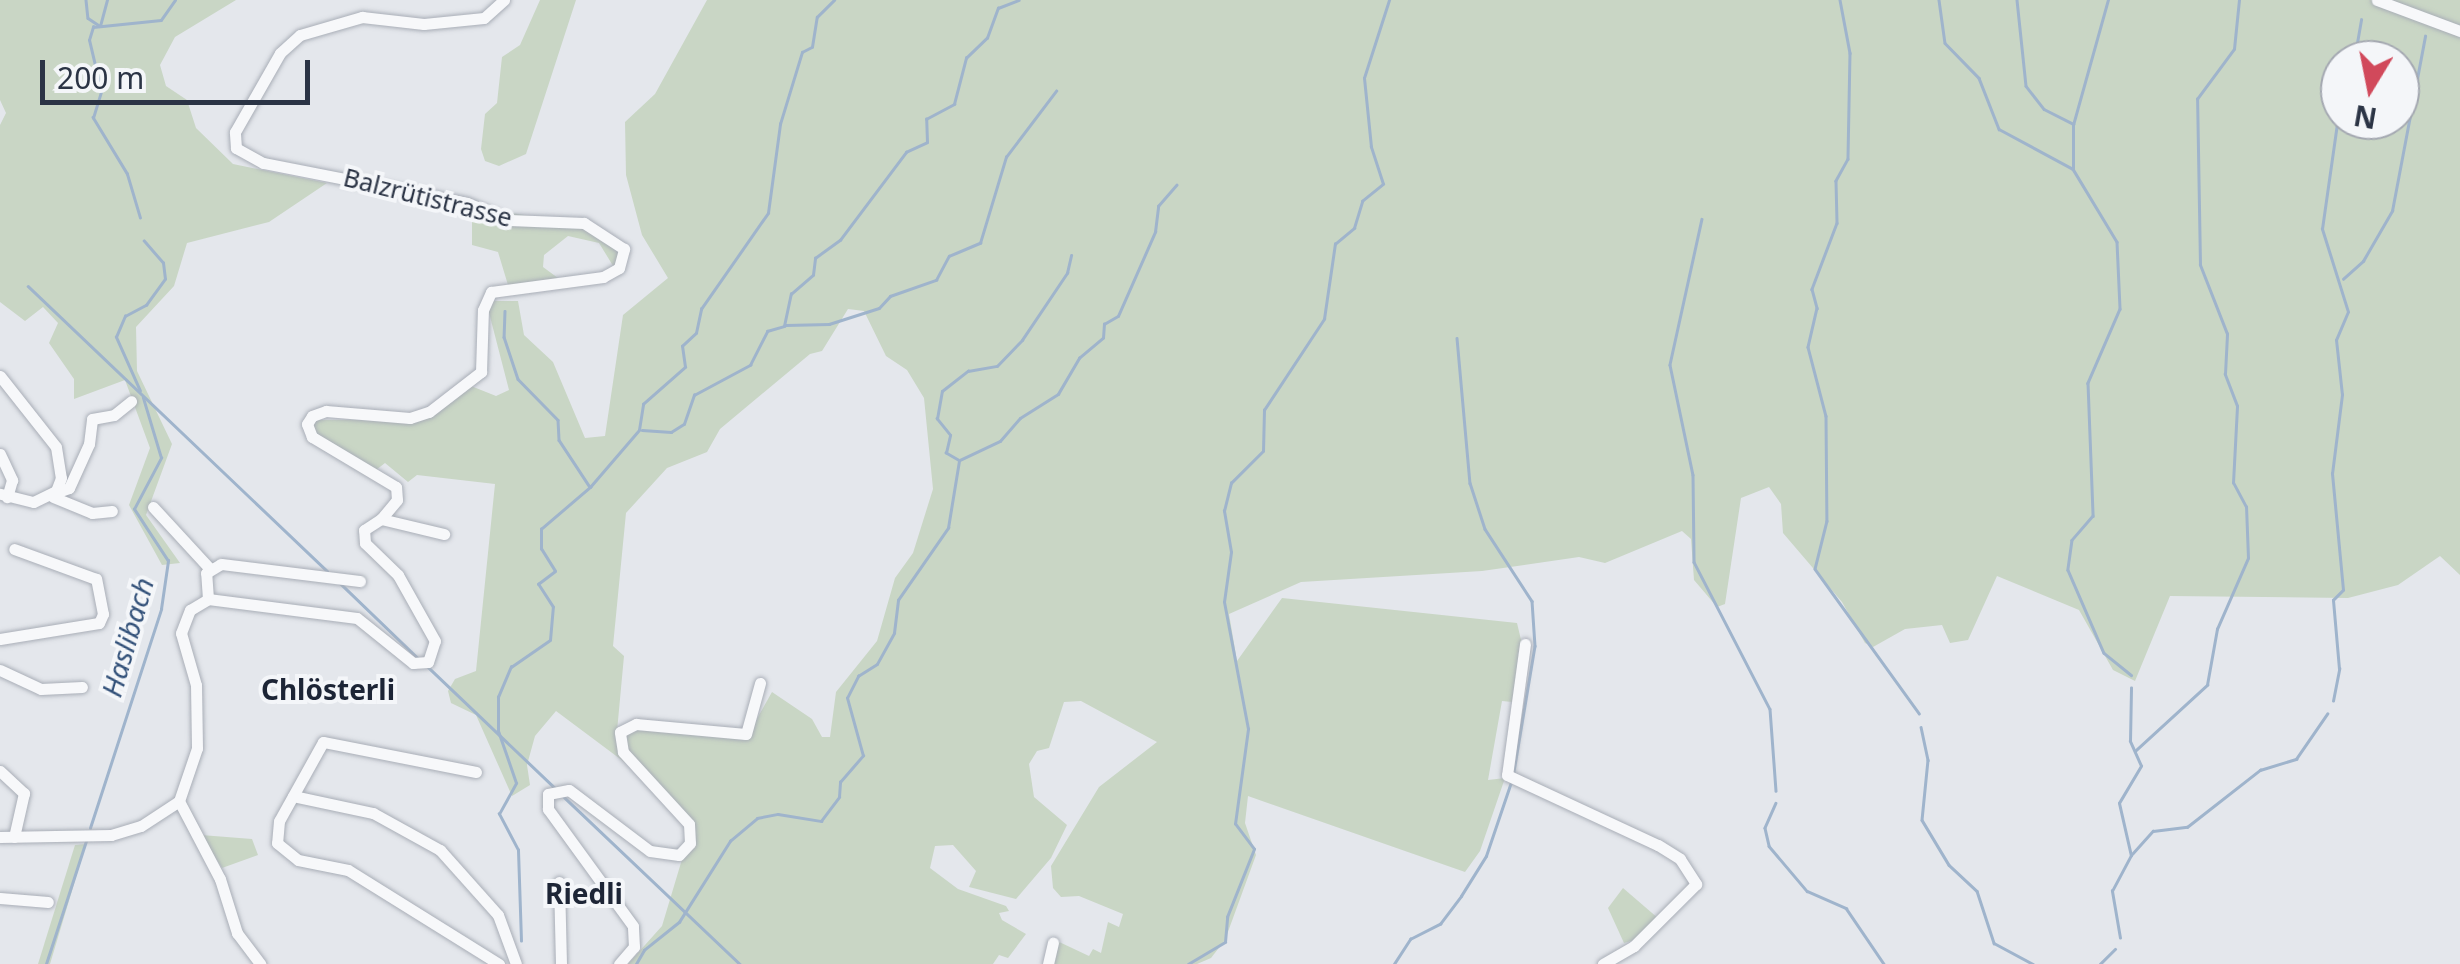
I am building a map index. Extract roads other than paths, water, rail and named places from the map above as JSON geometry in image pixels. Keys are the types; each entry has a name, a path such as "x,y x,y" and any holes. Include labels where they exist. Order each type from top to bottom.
{"street":[{"name":"Balzrütistrasse","path":"381,519 397,500 396,487 312,437 307,424 312,416 326,411 410,418 429,412 481,372 483,310 491,292 604,277 619,268 624,249 579,222 509,220 468,204 263,162 241,154 235,132 280,53 300,36 362,16 424,24 484,18 504,0"},
{"path":"2376,0 2460,32"},
{"path":"0,376 56,447 61,478 50,495"},
{"path":"0,454 10,466 4,496 34,502 69,488 84,461 92,419 114,415 130,401"},
{"path":"50,495 92,513 112,511"},
{"path":"152,507 209,568 360,581"},
{"path":"0,836 84,839 142,826 178,801 197,748 196,685 181,633 190,610 208,599 357,618 413,663 428,662 434,641 398,575 363,539 367,524 381,519 444,534"},
{"path":"0,639 99,624 102,614 96,579 14,549"},
{"path":"208,599 209,568"},
{"path":"1526,644 1507,775 1658,845 1680,859 1696,884 1634,946 1603,964"},
{"path":"0,670 42,689 82,687"},
{"path":"619,964 634,947 633,926 548,809 548,794 569,790 650,851 679,855 690,843 689,824 623,752 620,732 636,724 746,734 760,683"},
{"path":"476,772 331,740 311,754 276,834 287,855 348,870 500,964"},
{"path":"0,771 24,793 14,837"},
{"path":"293,796 373,813 440,850 498,915 516,964"},
{"path":"178,801 220,880 237,933 260,964"},
{"path":"559,882 561,964"},
{"path":"0,898 48,902"},
{"path":"1048,964 1053,943"}],"waterway":[{"path":"86,0 88,18 100,26 107,0"},
{"path":"140,218 127,174 93,118 101,91 89,40 93,27 161,20 175,0"},
{"path":"521,941 518,850 499,814 516,783 498,731 498,697 511,667 550,640 553,607 538,584 555,571 541,549 541,529 590,487 639,430 643,404 685,367 682,346 696,333 701,309 768,213 780,124 802,52 812,47 817,17 834,0"},
{"path":"642,430 671,432 684,424 694,395 750,365 767,331 784,326 791,294 813,275 815,258 840,240 906,152 927,142 926,119 954,104 966,58 987,38 998,8 1019,0"},
{"path":"1188,964 1225,942 1227,917 1254,849 1235,824 1248,729 1224,602 1231,552 1224,511 1231,483 1263,451 1264,410 1324,319 1335,244 1354,228 1362,201 1383,184 1371,147 1364,78 1389,0"},
{"path":"1840,0 1850,53 1848,159 1836,181 1837,223 1812,289 1817,308 1808,347 1826,416 1827,521 1815,569 1919,713"},
{"path":"1939,0 1945,43 1979,78 1999,129 2073,169 2117,242 2120,309 2088,383 2093,516 2072,540 2068,570 2104,653 2131,675"},
{"path":"2017,0 2026,86 2044,109 2073,124"},
{"path":"2073,168 2073,125 2108,0"},
{"path":"2135,751 2207,685 2217,629 2248,558 2246,507 2233,483 2237,406 2225,374 2227,334 2200,265 2197,99 2234,49 2239,0"},
{"path":"2358,40 2361,20"},
{"path":"2343,279 2363,261 2392,211 2425,36"},
{"path":"786,325 829,324 879,308 890,296 936,280 949,256 980,243 1006,157 1056,91"},
{"path":"2333,701 2339,669 2333,600 2343,590 2332,474 2342,395 2336,340 2348,312 2322,229 2335,140"},
{"path":"960,460 1000,441 1020,418 1058,394 1079,358 1103,338 1104,324 1118,316 1155,232 1158,206 1176,185"},
{"path":"1702,219 1670,365 1693,475 1694,562 1770,709 1776,791"},
{"name":"Haslibach","path":"140,391 116,337 125,316 146,305 165,279 163,263 144,241"},
{"path":"958,460 946,453 950,435 937,419 942,391 968,371 997,366 1022,340 1067,273 1071,255"},
{"path":"28,286 327,571"},
{"path":"505,311 504,337 518,379 558,420 559,440 590,487"},
{"path":"1457,338 1470,483 1485,529 1532,601 1535,646 1514,771"},
{"name":"Haslibach","path":"90,828 161,609 168,561 134,509 161,458 143,398"},
{"path":"636,964 644,950 679,922 730,841 757,818 778,814 821,821 839,797 840,782 863,756 847,698 858,676 877,664 894,633 898,600 948,528 959,461"},
{"path":"340,583 417,657"},
{"path":"427,666 555,788"},
{"path":"2120,938 2112,891 2131,856 2119,803 2141,766 2130,741 2131,688"},
{"path":"2132,854 2153,831 2187,827 2260,770 2296,759 2327,714"},
{"path":"1921,727 1928,760 1922,820 1949,865 1977,891 1994,943 2033,964"},
{"path":"1394,964 1410,939 1440,924 1461,896 1486,856 1511,782"},
{"path":"564,797 740,964"},
{"path":"1776,803 1765,828 1769,846 1807,891 1846,908 1884,964"},
{"name":"Haslibach","path":"46,964 86,841"},
{"path":"2100,964 2115,949"}],"district":[{"name":"Chlösterli","path":"328,689"},
{"name":"Riedli","path":"584,893"}]}
